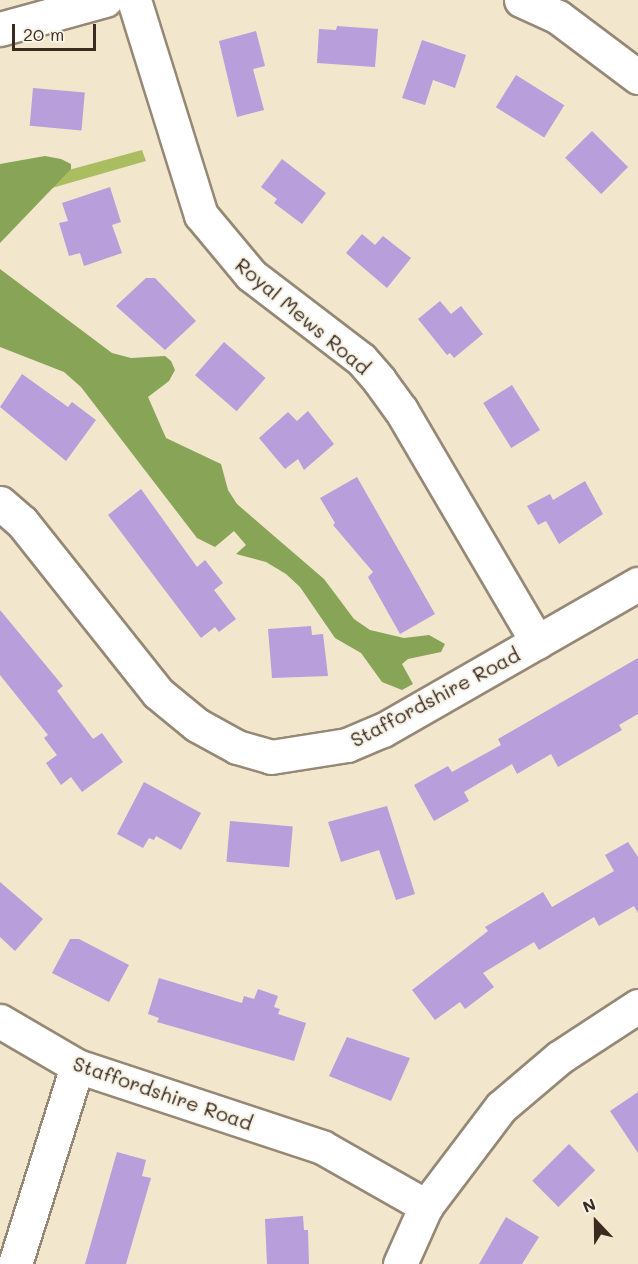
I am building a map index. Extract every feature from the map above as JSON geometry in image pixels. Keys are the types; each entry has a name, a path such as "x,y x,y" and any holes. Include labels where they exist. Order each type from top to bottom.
{"street":[{"path":"0,30 105,0"},
{"name":"Royal Mews Road","path":"134,0 185,174 201,214 251,275 361,359 379,380 401,410 537,642"},
{"path":"521,0 558,17 638,77"},
{"name":"Staffordshire Road","path":"0,503 22,522 158,693 197,725 237,747 271,757 347,745 382,730 638,584"},
{"path":"400,1264 426,1206 501,1107 560,1057 638,1006"},
{"name":"Staffordshire Road","path":"0,1021 77,1066 322,1148 426,1206"},
{"path":"15,1264 77,1066"}],"green space":[{"path":"142,150 146,161 38,192 32,180"},
{"path":"45,156 61,159 71,164 71,169 0,243 0,164"},
{"path":"0,269 112,353 131,358 165,356 171,361 175,370 169,381 148,397 166,438 221,464 228,490 237,504 324,579 354,619 370,630 404,638 429,635 445,644 441,652 408,659 402,664 413,684 402,690 382,682 361,653 335,638 300,587 286,574 266,562 236,554 246,545 234,531 215,547 197,538 81,387 64,372 0,347"}],"building":[{"path":"337,26 378,29 375,67 317,63 319,29 336,30"},
{"path":"256,31 265,66 253,69 264,110 237,117 219,41"},
{"path":"422,40 466,55 455,88 433,80 425,105 402,98"},
{"path":"516,75 564,105 544,137 496,107"},
{"path":"33,88 85,93 81,130 30,126"},
{"path":"592,131 628,167 601,194 565,158"},
{"path":"282,159 326,193 302,224 274,203 277,199 261,187"},
{"path":"110,187 121,222 112,225 122,253 84,266 80,253 69,256 59,223 68,221 62,203"},
{"path":"362,234 375,245 383,236 411,258 387,288 346,253"},
{"path":"146,278 155,278 196,321 165,350 116,306"},
{"path":"440,301 451,314 461,306 483,334 454,358 450,353 447,355 418,319"},
{"path":"224,342 266,378 237,411 195,375"},
{"path":"22,374 68,407 72,402 96,420 66,461 0,407"},
{"path":"512,385 540,430 511,448 483,403"},
{"path":"308,411 334,444 304,470 298,459 285,469 259,438 288,412 297,421"},
{"path":"357,477 435,614 400,634 368,577 373,572 333,525 335,523 320,498"},
{"path":"585,481 603,514 559,544 546,521 538,525 527,506 550,494 553,500"},
{"path":"141,489 197,567 205,560 223,583 214,590 236,619 219,632 215,627 201,638 108,515"},
{"path":"0,610 63,686 57,691 93,739 102,733 123,762 82,792 71,777 61,785 46,763 57,755 44,738 48,735 0,675"},
{"path":"311,626 312,635 323,634 328,676 272,678 268,629"},
{"path":"638,658 638,714 619,725 622,730 558,767 551,754 517,774 512,764 464,792 469,801 434,821 414,785 448,766 452,772 501,745 498,739"},
{"path":"144,782 201,813 181,850 156,836 154,840 149,838 143,848 117,834"},
{"path":"387,806 415,894 396,900 379,850 341,862 328,822"},
{"path":"230,821 293,826 289,867 226,862"},
{"path":"628,842 638,857 638,913 634,906 599,926 594,917 539,950 534,942 483,973 494,987 465,1009 460,1002 435,1020 412,990 488,931 485,927 543,892 552,907 614,871 605,855"},
{"path":"0,882 43,919 15,951 0,937"},
{"path":"70,939 79,939 129,965 109,1002 52,973"},
{"path":"159,978 242,1003 244,996 254,999 258,989 278,996 274,1007 280,1009 278,1014 306,1023 294,1061 157,1022 159,1018 148,1014"},
{"path":"347,1037 410,1058 391,1101 329,1076"},
{"path":"638,1092 638,1153 610,1111"},
{"path":"569,1144 595,1170 558,1207 532,1181"},
{"path":"117,1152 146,1160 142,1176 151,1178 126,1264 85,1264"},
{"path":"303,1216 304,1230 308,1230 309,1264 267,1264 265,1219"},
{"path":"506,1217 539,1237 522,1264 479,1264"}]}
